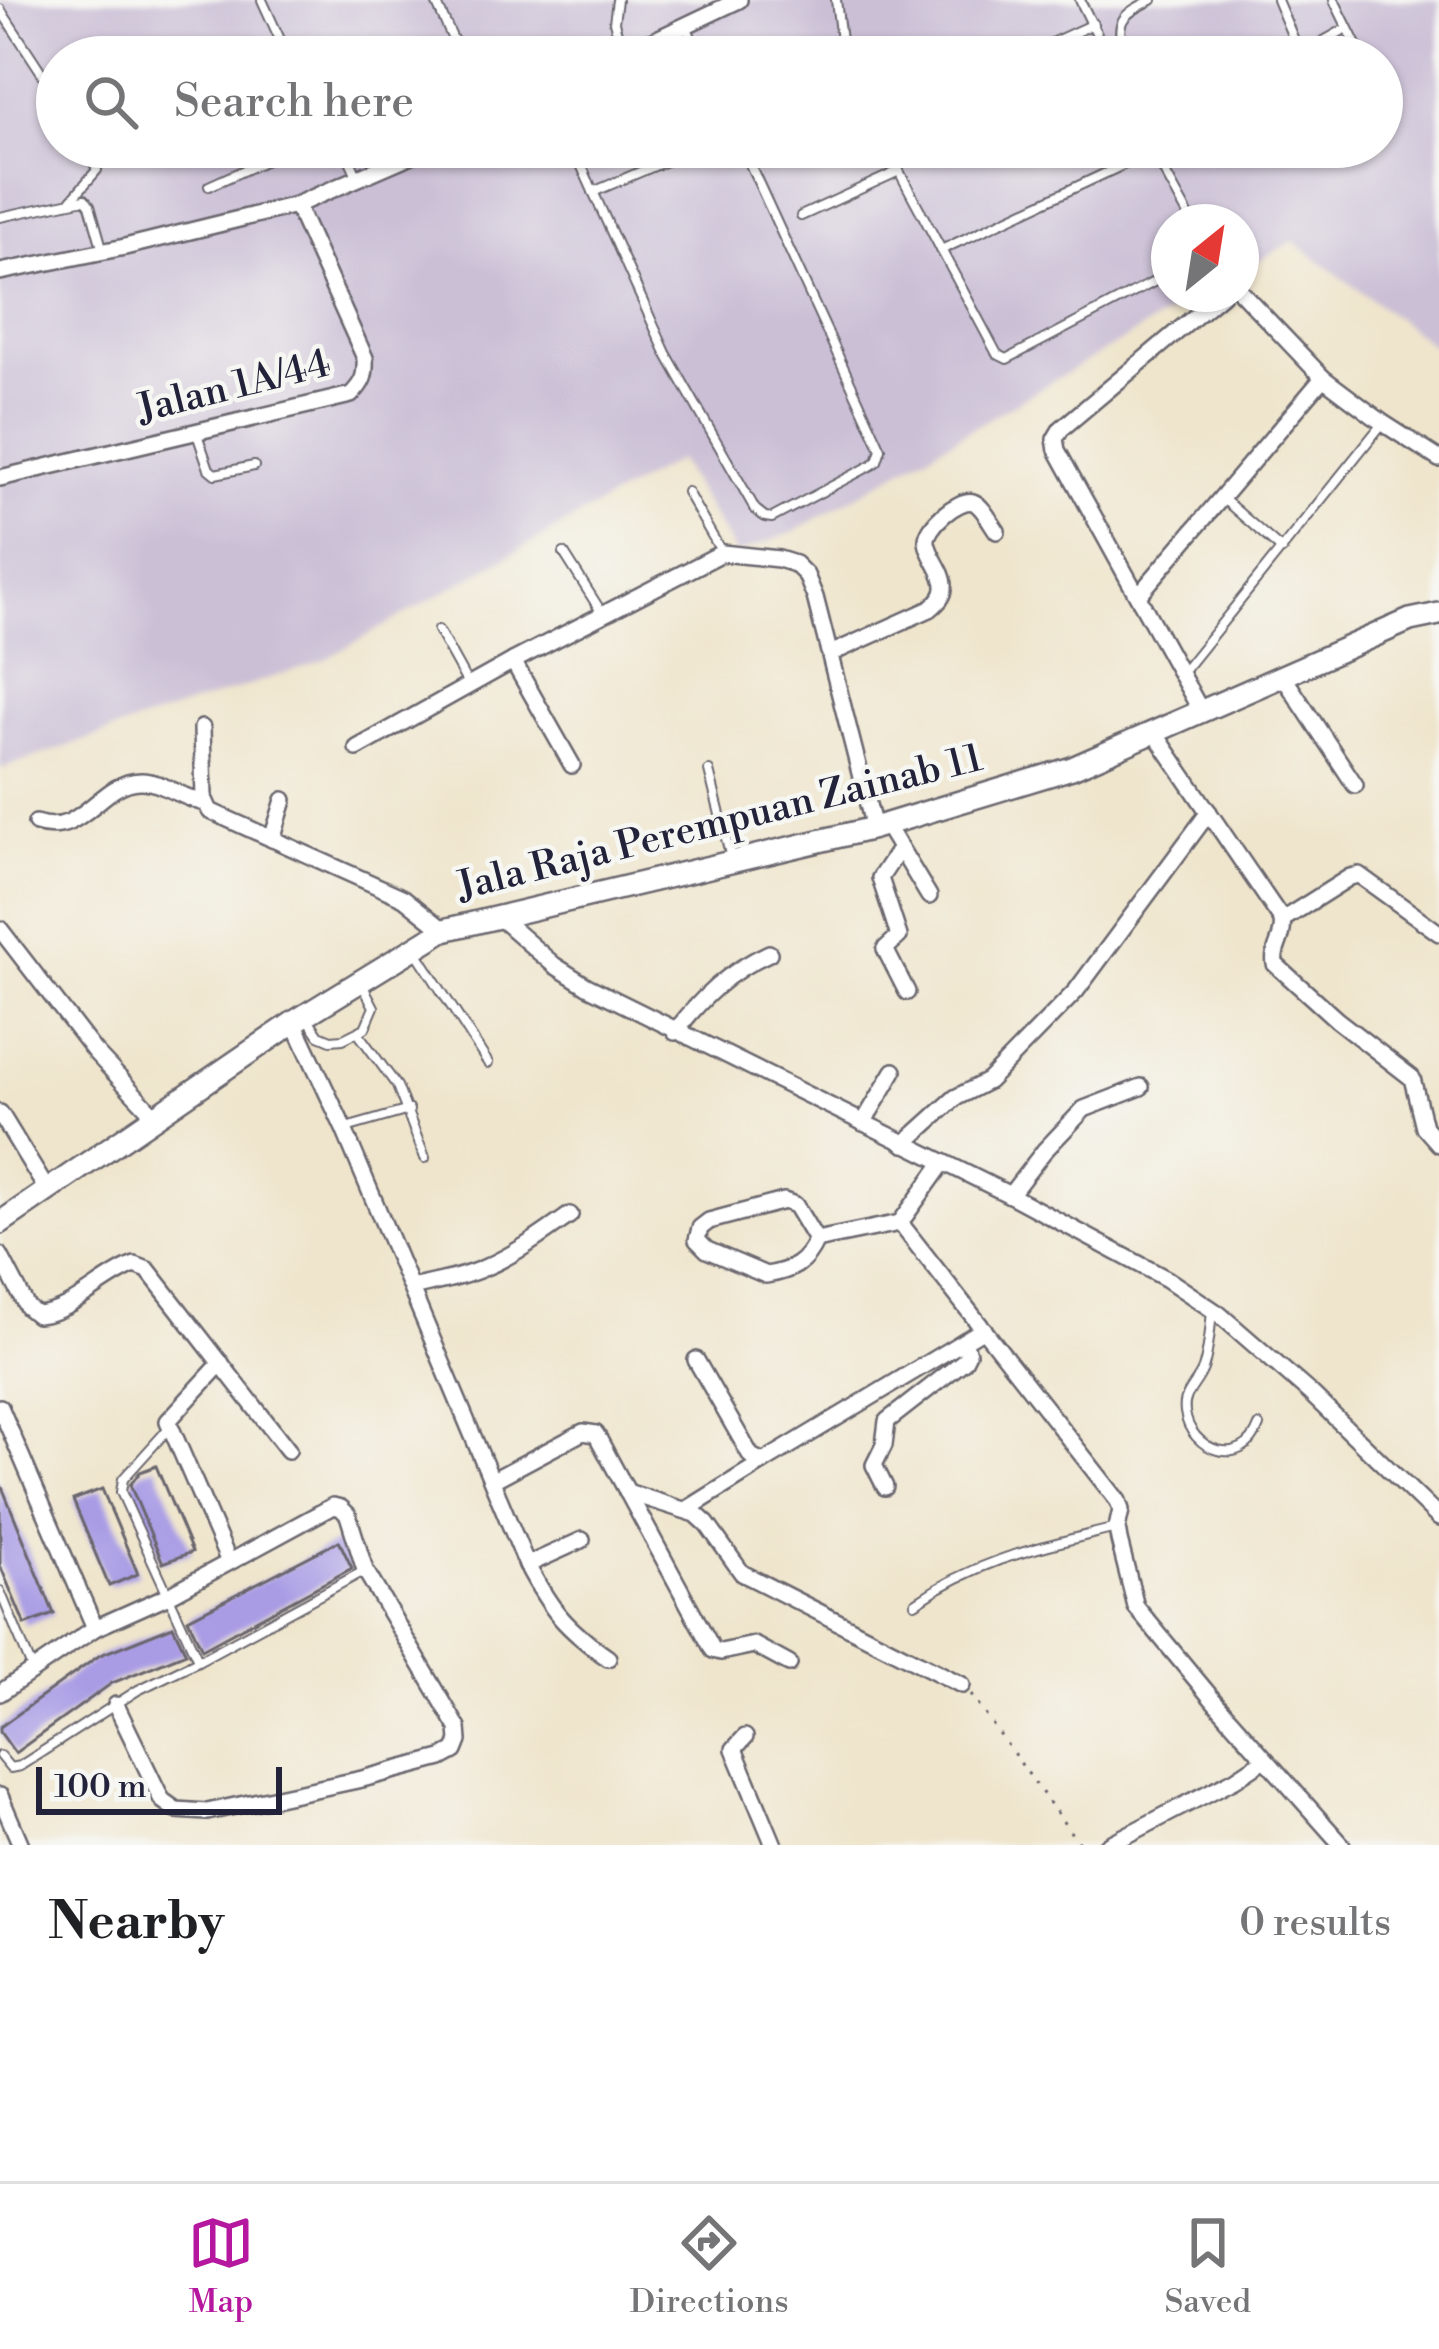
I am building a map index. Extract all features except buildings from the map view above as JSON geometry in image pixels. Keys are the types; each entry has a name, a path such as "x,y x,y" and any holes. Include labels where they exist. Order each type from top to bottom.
{"main road":[{"name":"Jala Raja Perempuan Zainab 11","path":"0,1222 300,1018 444,930 880,826 1072,768 1410,620 1439,614"}],"street":[{"path":"664,36 740,0"},
{"path":"0,272 296,205 383,168"},
{"name":"Jalan 1A/44","path":"0,478 351,395 362,384 365,358 296,205"},
{"path":"1259,311 1323,378 1439,459"},
{"path":"1201,312 1055,439 1202,712"},
{"path":"1138,596 1323,378"},
{"path":"830,654 930,609 940,599 944,584 927,545 929,528 936,521 962,503 972,502 997,531"},
{"path":"357,748 722,553 779,559 801,569 815,597 880,826 900,848 928,896"},
{"path":"513,661 572,765"},
{"path":"1283,676 1355,785"},
{"path":"202,728 205,803"},
{"path":"1154,732 1282,920 1284,932 1274,954 1275,964 1412,1078 1424,1127 1439,1144"},
{"path":"36,823 60,827 104,797 143,780 205,803 214,813 406,899 444,930"},
{"path":"272,839 284,800"},
{"path":"904,1144 955,1098 990,1080 1076,991 1209,812"},
{"path":"900,848 879,882 899,936 885,949 908,992"},
{"path":"1282,920 1359,875 1439,933"},
{"path":"500,918 570,976 1010,1196 1167,1280 1212,1310 1310,1393 1439,1518"},
{"path":"0,929 94,1051 155,1115"},
{"path":"675,1032 701,999 739,968 769,953"},
{"path":"300,1018 527,1564 560,1619 608,1658"},
{"path":"863,1123 894,1071"},
{"path":"1010,1196 1044,1150 1084,1109 1141,1087"},
{"path":"0,1113 47,1190"},
{"path":"816,1240 900,1223 943,1163"},
{"path":"784,1201 795,1205 816,1240 805,1261 766,1275 703,1248 697,1233 709,1221 784,1201"},
{"path":"411,1288 490,1266 570,1215"},
{"path":"900,1223 1118,1501 1122,1556 1138,1610 1342,1845"},
{"path":"0,1255 27,1307 37,1315 49,1314 121,1270 135,1265 148,1270 288,1450"},
{"path":"686,1510 984,1329"},
{"path":"887,1421 964,1360 968,1353 964,1341"},
{"path":"696,1360 751,1456 763,1462"},
{"path":"221,1363 168,1421 229,1562"},
{"path":"872,1396 887,1421 884,1445 874,1465 885,1487"},
{"path":"0,1407 95,1628"},
{"path":"493,1480 587,1432 598,1438 713,1650 754,1645 790,1664"},
{"path":"627,1492 686,1510 707,1524 742,1574 962,1685"},
{"path":"0,1693 95,1628 169,1595 334,1506 348,1515 365,1570 458,1728 459,1741 455,1751 442,1758 362,1779 207,1812 176,1810 161,1800 116,1705"},
{"path":"527,1564 582,1540"},
{"path":"745,1737 734,1749 774,1845"},
{"path":"1108,1845 1264,1759"},
{"path":"0,1796 21,1845"}],"lane":[{"path":"262,0 278,36"},
{"path":"435,0 451,36"},
{"path":"617,0 617,36"},
{"path":"836,0 840,36"},
{"path":"1080,0 1098,36"},
{"path":"1122,36 1126,12 1152,0"},
{"path":"1277,0 1290,36"},
{"path":"1334,0 1351,36"},
{"path":"0,9 36,64"},
{"path":"1067,36 1093,24"},
{"path":"686,26 691,36"},
{"path":"1333,36 1347,28"},
{"path":"70,202 96,168"},
{"path":"209,186 249,168"},
{"path":"353,168 358,179"},
{"path":"582,168 666,353 754,509 765,518 778,516 872,465 881,449 752,168"},
{"path":"593,192 650,168"},
{"path":"898,168 997,354 1007,359 1151,283"},
{"path":"940,250 1112,168"},
{"path":"1162,168 1182,204"},
{"path":"801,216 899,171"},
{"path":"0,217 88,201 103,251"},
{"path":"1180,674 1383,423"},
{"path":"197,432 209,469 215,473 254,466"},
{"path":"687,492 722,553"},
{"path":"1221,497 1282,550"},
{"path":"564,553 603,614"},
{"path":"438,630 469,685"},
{"path":"709,771 733,863"},
{"path":"415,948 488,1064"},
{"path":"300,1018 331,1040 358,1033 370,1021 374,1007 361,982"},
{"path":"358,1033 397,1086 425,1158"},
{"path":"344,1129 409,1110"},
{"path":"1212,1310 1204,1367 1185,1401 1187,1421 1197,1437 1214,1449 1232,1453 1247,1447 1259,1426"},
{"path":"170,1426 121,1485 198,1661"},
{"path":"915,1603 946,1581 997,1558 1117,1528"},
{"path":"0,1756 10,1768 20,1766 138,1690 365,1570"},
{"path":"0,1592 33,1671"}],"path":[{"path":"962,1685 1080,1845"}],"shaded area":[{"path":"0,0 1439,0 1439,350 1293,241 1259,261 1259,204 1151,204 1151,312 1171,312 794,532 736,554 678,460 324,660 0,769"}]}
